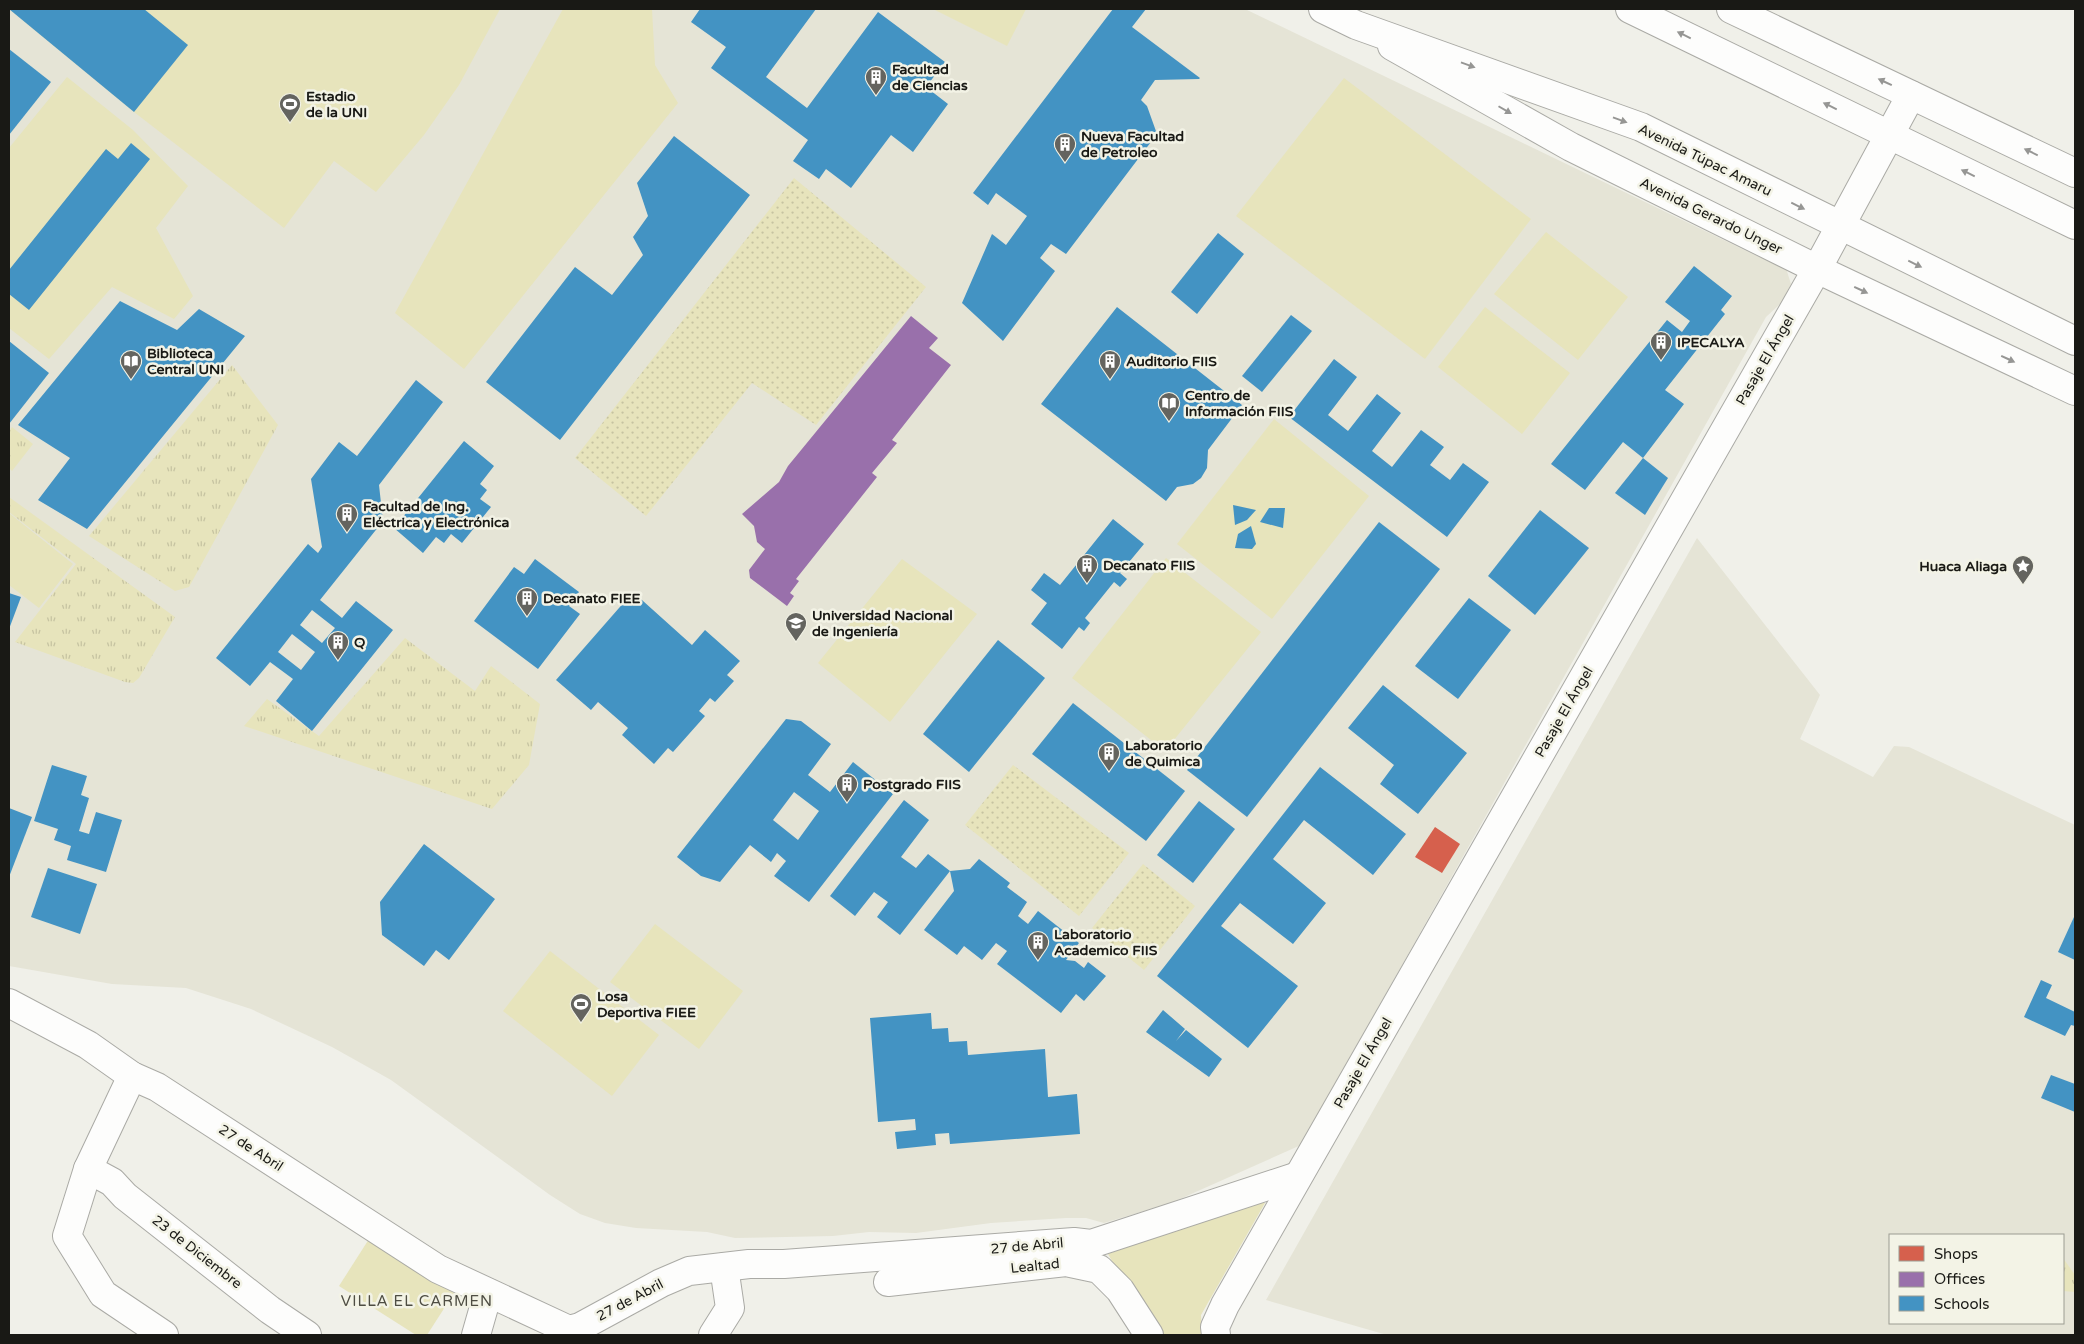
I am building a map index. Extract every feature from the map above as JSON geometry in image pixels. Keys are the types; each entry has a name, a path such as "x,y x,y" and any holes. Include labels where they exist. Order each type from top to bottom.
{"street":[{"name":"Avenida Túpac Amaru","path":"1322,9 1356,25 1640,127 2075,341"},
{"path":"1630,9 2075,225"},
{"path":"1731,9 1774,18 1911,95 2075,173"},
{"name":"Avenida Gerardo Unger","path":"1356,25 1571,147 1817,269 2075,391"},
{"name":"Pasaje El Ángel","path":"1216,1331 1225,1305 1817,269 1911,95"},
{"name":"27 de Abril","path":"9,1003 88,1045 132,1076 157,1086 438,1269 488,1293 561,1333 580,1327 661,1282 689,1271 1074,1242 1091,1244 1298,1176"},
{"path":"132,1076 88,1169 67,1236 103,1294 164,1335"},
{"name":"23 de Diciembre","path":"88,1169 112,1182 125,1196 270,1310 307,1335"},
{"name":"Lealtad","path":"888,1282 1066,1262 1099,1269 1120,1290 1149,1335"},
{"path":"713,1335 730,1308 724,1267"},
{"path":"476,1335 488,1293"}],"shaded area":[{"name":"Universidad Nacional de Ingeniería","path":"9,9 1245,9 1759,257 1785,265 1791,284 1782,302 1766,317 1301,1145 1171,1203 1104,1223 1086,1218 1066,1218 991,1223 916,1233 869,1232 833,1236 735,1238 707,1232 636,1228 605,1223 580,1214 550,1195 391,1080 332,1047 251,1009 186,988 112,984 9,966"},
{"path":"1697,538 1820,695 1800,739 1873,777 1894,746 1909,747 2075,825 2075,1335 1387,1335 1266,1300"}],"green space":[{"name":"Estadio de la UNI","path":"9,9 500,9 459,85 424,135 376,192 334,161 284,228 134,112"},
{"path":"563,9 652,9 655,65 678,103 464,369 395,313"},
{"path":"933,9 1026,9 1007,46"},
{"path":"67,77 133,130 188,186 156,228 193,296 174,319 112,287 49,359 9,328 9,148"},
{"path":"1344,78 1531,219 1425,359 1236,216"},
{"path":"794,178 926,287 816,425 752,383 646,516 575,458"},
{"path":"1546,232 1628,297 1578,360 1494,294"},
{"path":"1485,307 1570,373 1522,434 1438,367"},
{"path":"232,365 278,425 189,587 175,591 89,536"},
{"path":"1274,419 1369,496 1272,619 1177,544"},
{"path":"12,427 33,444 12,471 9,468 9,431"},
{"path":"9,497 175,617 139,678 133,683 125,682 15,642 76,564 9,512"},
{"path":"9,513 73,564 39,608 9,585"},
{"path":"1166,558 1261,632 1165,751 1072,678"},
{"path":"902,559 977,614 890,722 818,663"},
{"path":"405,638 475,691 491,666 540,704 529,765 492,809 244,726 267,699 319,736"},
{"path":"1013,765 1129,853 1079,916 965,825"},
{"path":"1143,864 1195,906 1144,970 1092,928"},
{"path":"655,924 743,991 699,1049 610,982"},
{"name":"Losa Deportiva FIEE","path":"550,951 659,1035 612,1096 503,1011"},
{"path":"1257,1198 1265,1203 1201,1315 1202,1335 1162,1335 1132,1296 1108,1254"},
{"path":"369,1239 454,1293 427,1335 416,1335 339,1286"},
{"path":"2064,1259 2075,1275 2075,1292 2064,1291"}],"building: Shops":[{"path":"1435,827 1460,844 1442,873 1415,857"}],"building: Offices":[{"path":"911,316 938,338 929,348 951,365 892,440 897,443 872,473 877,477 796,579 799,581 790,593 794,596 787,606 750,578 749,570 765,549 757,542 754,526 742,514 779,482 788,466"}],"building: Schools":[{"path":"9,9 144,9 188,45 134,112"},
{"name":"Facultad de Ciencias","path":"700,9 816,9 766,77 807,108 878,12 945,62 926,87 948,104 913,152 891,135 851,188 826,169 819,179 793,161 808,140 711,68 726,47 691,22"},
{"name":"Nueva Facultad de Petroleo","path":"1113,9 1146,9 1132,27 1200,78 1155,80 1141,100 1147,106 1157,134 1066,254 1051,244 1040,258 1055,271 1003,341 962,303 992,234 1006,245 1027,216 996,193 988,205 973,193"},
{"path":"9,49 51,82 9,135"},
{"path":"674,136 750,195 560,440 486,382 575,267 612,295 643,255 633,237 648,216 637,183"},
{"path":"131,143 150,159 29,310 9,294 9,270 106,149 118,159"},
{"path":"1218,233 1244,254 1197,314 1171,292"},
{"name":"IPECALYA","path":"1694,266 1732,296 1721,310 1725,314 1665,390 1684,404 1643,458 1623,442 1585,490 1551,464 1667,320 1682,332 1690,321 1665,302"},
{"name":"Biblioteca Central UNI","path":"120,301 177,330 199,309 245,336 87,529 38,500 70,458 18,425"},
{"path":"1117,307 1242,405 1208,450 1207,468 1201,478 1193,484 1177,487 1166,501 1041,404"},
{"path":"1291,315 1312,331 1262,392 1242,376"},
{"path":"9,341 49,373 9,424"},
{"path":"1334,359 1357,377 1328,415 1348,431 1377,394 1401,413 1372,451 1392,467 1421,430 1444,447 1430,465 1450,480 1463,463 1489,482 1447,537 1289,417"},
{"name":"Facultad de Ing. Eléctrica y Electrónica","path":"416,380 443,402 379,485 383,521 320,600 342,618 356,601 393,630 312,731 276,701 293,679 270,662 250,686 216,658 308,544 318,553 322,547 311,479 339,442 357,456","holes":["312,610 335,628 322,643 300,625","292,634 315,652 301,670 278,652"]},
{"path":"464,441 494,466 480,484 487,490 480,499 491,507 462,543 451,534 444,543 436,537 423,553 394,528"},
{"path":"1643,458 1668,478 1645,515 1615,493"},
{"path":"1233,505 1256,510 1247,520 1235,525"},
{"path":"1269,508 1285,508 1283,528 1260,522"},
{"path":"1540,510 1589,548 1535,615 1488,576"},
{"name":"Decanato FIIS","path":"1113,519 1144,544 1120,573 1127,579 1120,587 1114,582 1085,618 1090,623 1084,631 1079,627 1062,649 1031,624 1047,603 1031,590 1044,573 1060,585"},
{"path":"1379,522 1440,569 1247,817 1187,770"},
{"path":"1251,526 1256,544 1252,549 1235,548 1238,534"},
{"name":"Decanato FIEE","path":"535,559 579,592 569,606 580,614 538,669 474,621 514,567 524,574"},
{"path":"633,592 692,645 705,630 740,661 727,675 734,681 715,702 710,698 699,711 705,716 673,752 668,748 654,764 622,735 628,728 598,702 591,710 556,680"},
{"path":"9,593 21,597 9,629"},
{"path":"1469,598 1511,630 1458,699 1415,666"},
{"path":"998,640 1045,678 969,772 923,734"},
{"path":"1383,685 1467,753 1418,814 1380,784 1394,765 1348,728"},
{"name":"Laboratorio de Quimica","path":"1073,703 1185,791 1146,841 1032,754"},
{"name":"Postgrado FIIS","path":"786,719 801,721 831,744 808,775 830,792 853,762 893,794 809,902 774,876 786,861 777,853 771,862 750,845 720,882 701,876 677,857","holes":["794,792 819,811 798,840 773,820"]},
{"path":"52,765 87,776 81,795 89,798 79,831 89,834 96,812 122,820 106,872 67,860 71,846 54,840 58,829 34,821"},
{"path":"1320,767 1406,834 1373,875 1304,820 1273,859 1326,903 1293,944 1240,903 1221,926 1298,986 1248,1048 1157,976"},
{"path":"904,800 929,820 901,857 916,868 928,854 950,871 900,935 877,917 888,902 874,892 855,916 830,896"},
{"path":"1199,801 1235,829 1193,883 1157,855"},
{"path":"9,808 32,817 9,877"},
{"path":"424,844 495,899 449,960 436,950 424,966 382,935 380,902"},
{"path":"979,859 1010,883 1007,887 1027,902 1018,916 1028,924 1038,911 1079,943 1066,960 1075,961 1084,968 1088,962 1106,976 1084,1001 1076,994 1061,1013 997,964 1007,951 996,943 982,960 964,946 957,955 924,930 954,891 950,871 970,869"},
{"path":"48,868 97,884 80,934 31,917"},
{"path":"2075,918 2075,960 2058,952"},
{"path":"2041,980 2052,985 2046,998 2075,1012 2075,1026 2071,1025 2065,1036 2024,1017"},
{"path":"1163,1010 1185,1029 1176,1041 1186,1030 1222,1059 1209,1077 1146,1032"},
{"path":"931,1013 932,1029 948,1028 949,1042 967,1041 968,1055 1045,1049 1048,1097 1077,1094 1080,1134 950,1144 949,1133 935,1134 936,1145 897,1149 895,1132 916,1130 915,1119 878,1122 870,1018"},
{"path":"2051,1075 2075,1084 2075,1112 2041,1098"}],"place":[{"name":"Facultad de Ciencias","path":"876,96"},
{"name":"Estadio de la UNI","path":"290,123"},
{"name":"Nueva Facultad de Petroleo","path":"1065,163"},
{"name":"IPECALYA","path":"1661,361"},
{"name":"Biblioteca Central UNI","path":"131,380"},
{"name":"Auditorio FIIS","path":"1110,380"},
{"name":"Centro de Información FIIS","path":"1169,422"},
{"name":"Facultad de Ing. Eléctrica y Electrónica","path":"347,533"},
{"name":"Decanato FIIS","path":"1087,584"},
{"name":"Huaca Aliaga","path":"2023,585"},
{"name":"Decanato FIEE","path":"527,617"},
{"name":"Universidad Nacional de Ingeniería","path":"796,642"},
{"name":"Q","path":"338,661"},
{"name":"Laboratorio de Quimica","path":"1109,772"},
{"name":"Postgrado FIIS","path":"847,803"},
{"name":"Laboratorio Academico FIIS","path":"1038,961"},
{"name":"Losa Deportiva FIEE","path":"581,1023"}],"district":[{"name":"VILLA EL CARMEN","path":"417,1301"}]}
